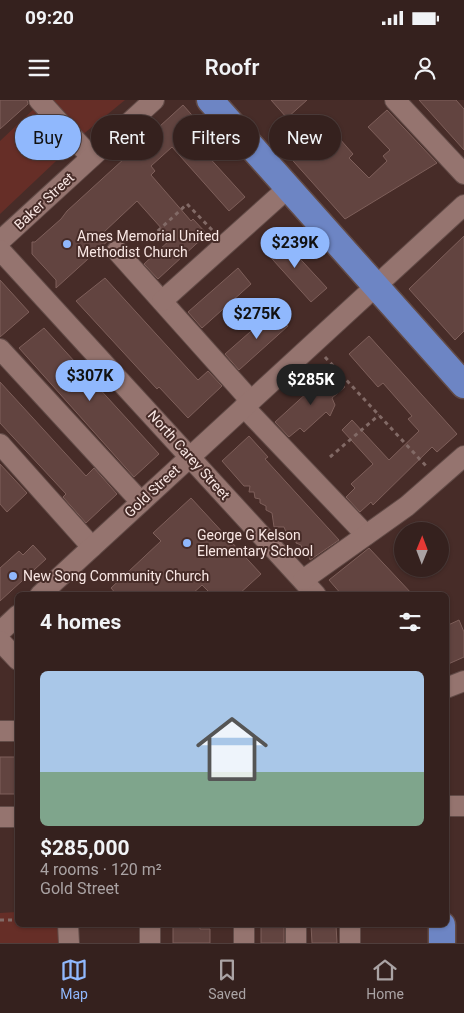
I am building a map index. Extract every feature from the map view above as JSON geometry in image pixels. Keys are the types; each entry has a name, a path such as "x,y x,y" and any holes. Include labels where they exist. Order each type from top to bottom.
{"main road":[{"path":"210,100 464,385"},
{"path":"442,927 442,943"}],"street":[{"path":"39,100 91,157"},
{"name":"Baker Street","path":"137,115 154,100"},
{"path":"395,100 464,174"},
{"name":"Baker Street","path":"0,241 91,157"},
{"path":"162,301 288,188"},
{"name":"Gold Street","path":"43,592 464,205"},
{"name":"North Carey Street","path":"0,250 313,592"},
{"path":"117,251 162,301 247,404 366,535"},
{"path":"0,349 141,502"},
{"path":"0,444 92,547"},
{"path":"302,580 407,506 464,456"},
{"path":"0,632 15,618"},
{"path":"0,641 15,657"},
{"path":"449,687 464,681"},
{"path":"0,731 15,731"},
{"path":"449,806 464,806"},
{"path":"0,817 15,816"},
{"path":"68,927 68,943"},
{"path":"150,927 150,943"},
{"path":"244,927 244,943"},
{"path":"296,927 296,943"},
{"path":"350,927 350,943"}],"path":[{"path":"146,242 188,204 218,236"},
{"path":"325,357 431,471"},
{"path":"330,458 379,415"},
{"path":"0,920 15,920"}],"shaded area":[{"path":"49,100 125,100 107,115 91,115 91,128 81,136 81,115 62,115"},
{"path":"36,107 44,115 28,115"},
{"path":"15,127 15,160 57,160 0,214 0,141"},
{"path":"15,912 15,927 64,927 65,943 0,943 0,913"}],"building":[{"path":"0,100 27,100 28,104 0,129"},
{"path":"271,100 307,100 290,115 284,115"},
{"path":"419,100 456,100 464,109 464,150"},
{"path":"183,105 192,115 173,115 173,148 163,155 163,123"},
{"path":"387,110 437,163 345,219 292,160 341,160 341,140 353,154 349,158 369,178 387,161 383,156 390,150 368,127"},
{"path":"123,160 158,160 151,166 155,171 151,175 191,221 193,219 207,234 158,279 144,264 171,239 137,201 104,232 110,239 56,288 56,280 32,254 32,242 35,242 61,219 67,211"},
{"path":"184,160 211,160 245,197 229,211"},
{"path":"279,236 327,288 311,302 264,250"},
{"path":"464,236 464,331 455,340 409,289"},
{"path":"238,268 251,284 202,328 188,312"},
{"path":"105,278 198,380 208,371 222,386 188,418 159,387 157,389 76,301"},
{"path":"0,280 29,312 0,337"},
{"path":"275,310 288,326 239,370 225,354"},
{"path":"44,328 159,454 134,477 19,348"},
{"path":"369,336 457,434 437,452 432,447 373,505 371,502 360,512 346,497 355,488 351,484 373,464 342,430 352,420 389,460 419,431 408,419 412,416 383,383 378,387 349,354"},
{"path":"331,371 345,387 332,398 335,405 330,416 326,412 304,432 300,428 289,437 275,422"},
{"path":"0,382 86,476 94,468 117,494 86,523 63,497 66,494 0,423"},
{"path":"249,436 268,457 265,459 339,540 310,560 308,551 303,551 301,545 296,543 296,538 290,536 284,527 274,527 272,513 266,510 266,506 260,503 260,499 255,498 254,492 249,492 250,486 244,486 222,461"},
{"path":"0,464 27,493 7,512 0,504"},
{"name":"George G Kelson Elementary School","path":"191,498 261,574 241,592 209,592 202,585 194,592 114,592 111,588 161,541 153,533"},
{"name":"New Song Community Church","path":"33,545 46,559 0,601 0,568 19,551 23,555"},
{"path":"369,548 394,575 394,578 397,578 410,592 339,592 329,580"},
{"path":"459,620 464,632 464,657 449,664 449,625"},
{"path":"0,757 15,757 15,794 0,794"},
{"path":"173,927 210,929 210,943 173,943"},
{"path":"261,927 284,927 284,943 261,943"},
{"path":"311,927 336,927 337,943 312,943"}],"place":[{"name":"Ames Memorial United Methodist Church","path":"67,244"},
{"name":"George G Kelson Elementary School","path":"187,543"},
{"name":"New Song Community Church","path":"13,576"}]}
